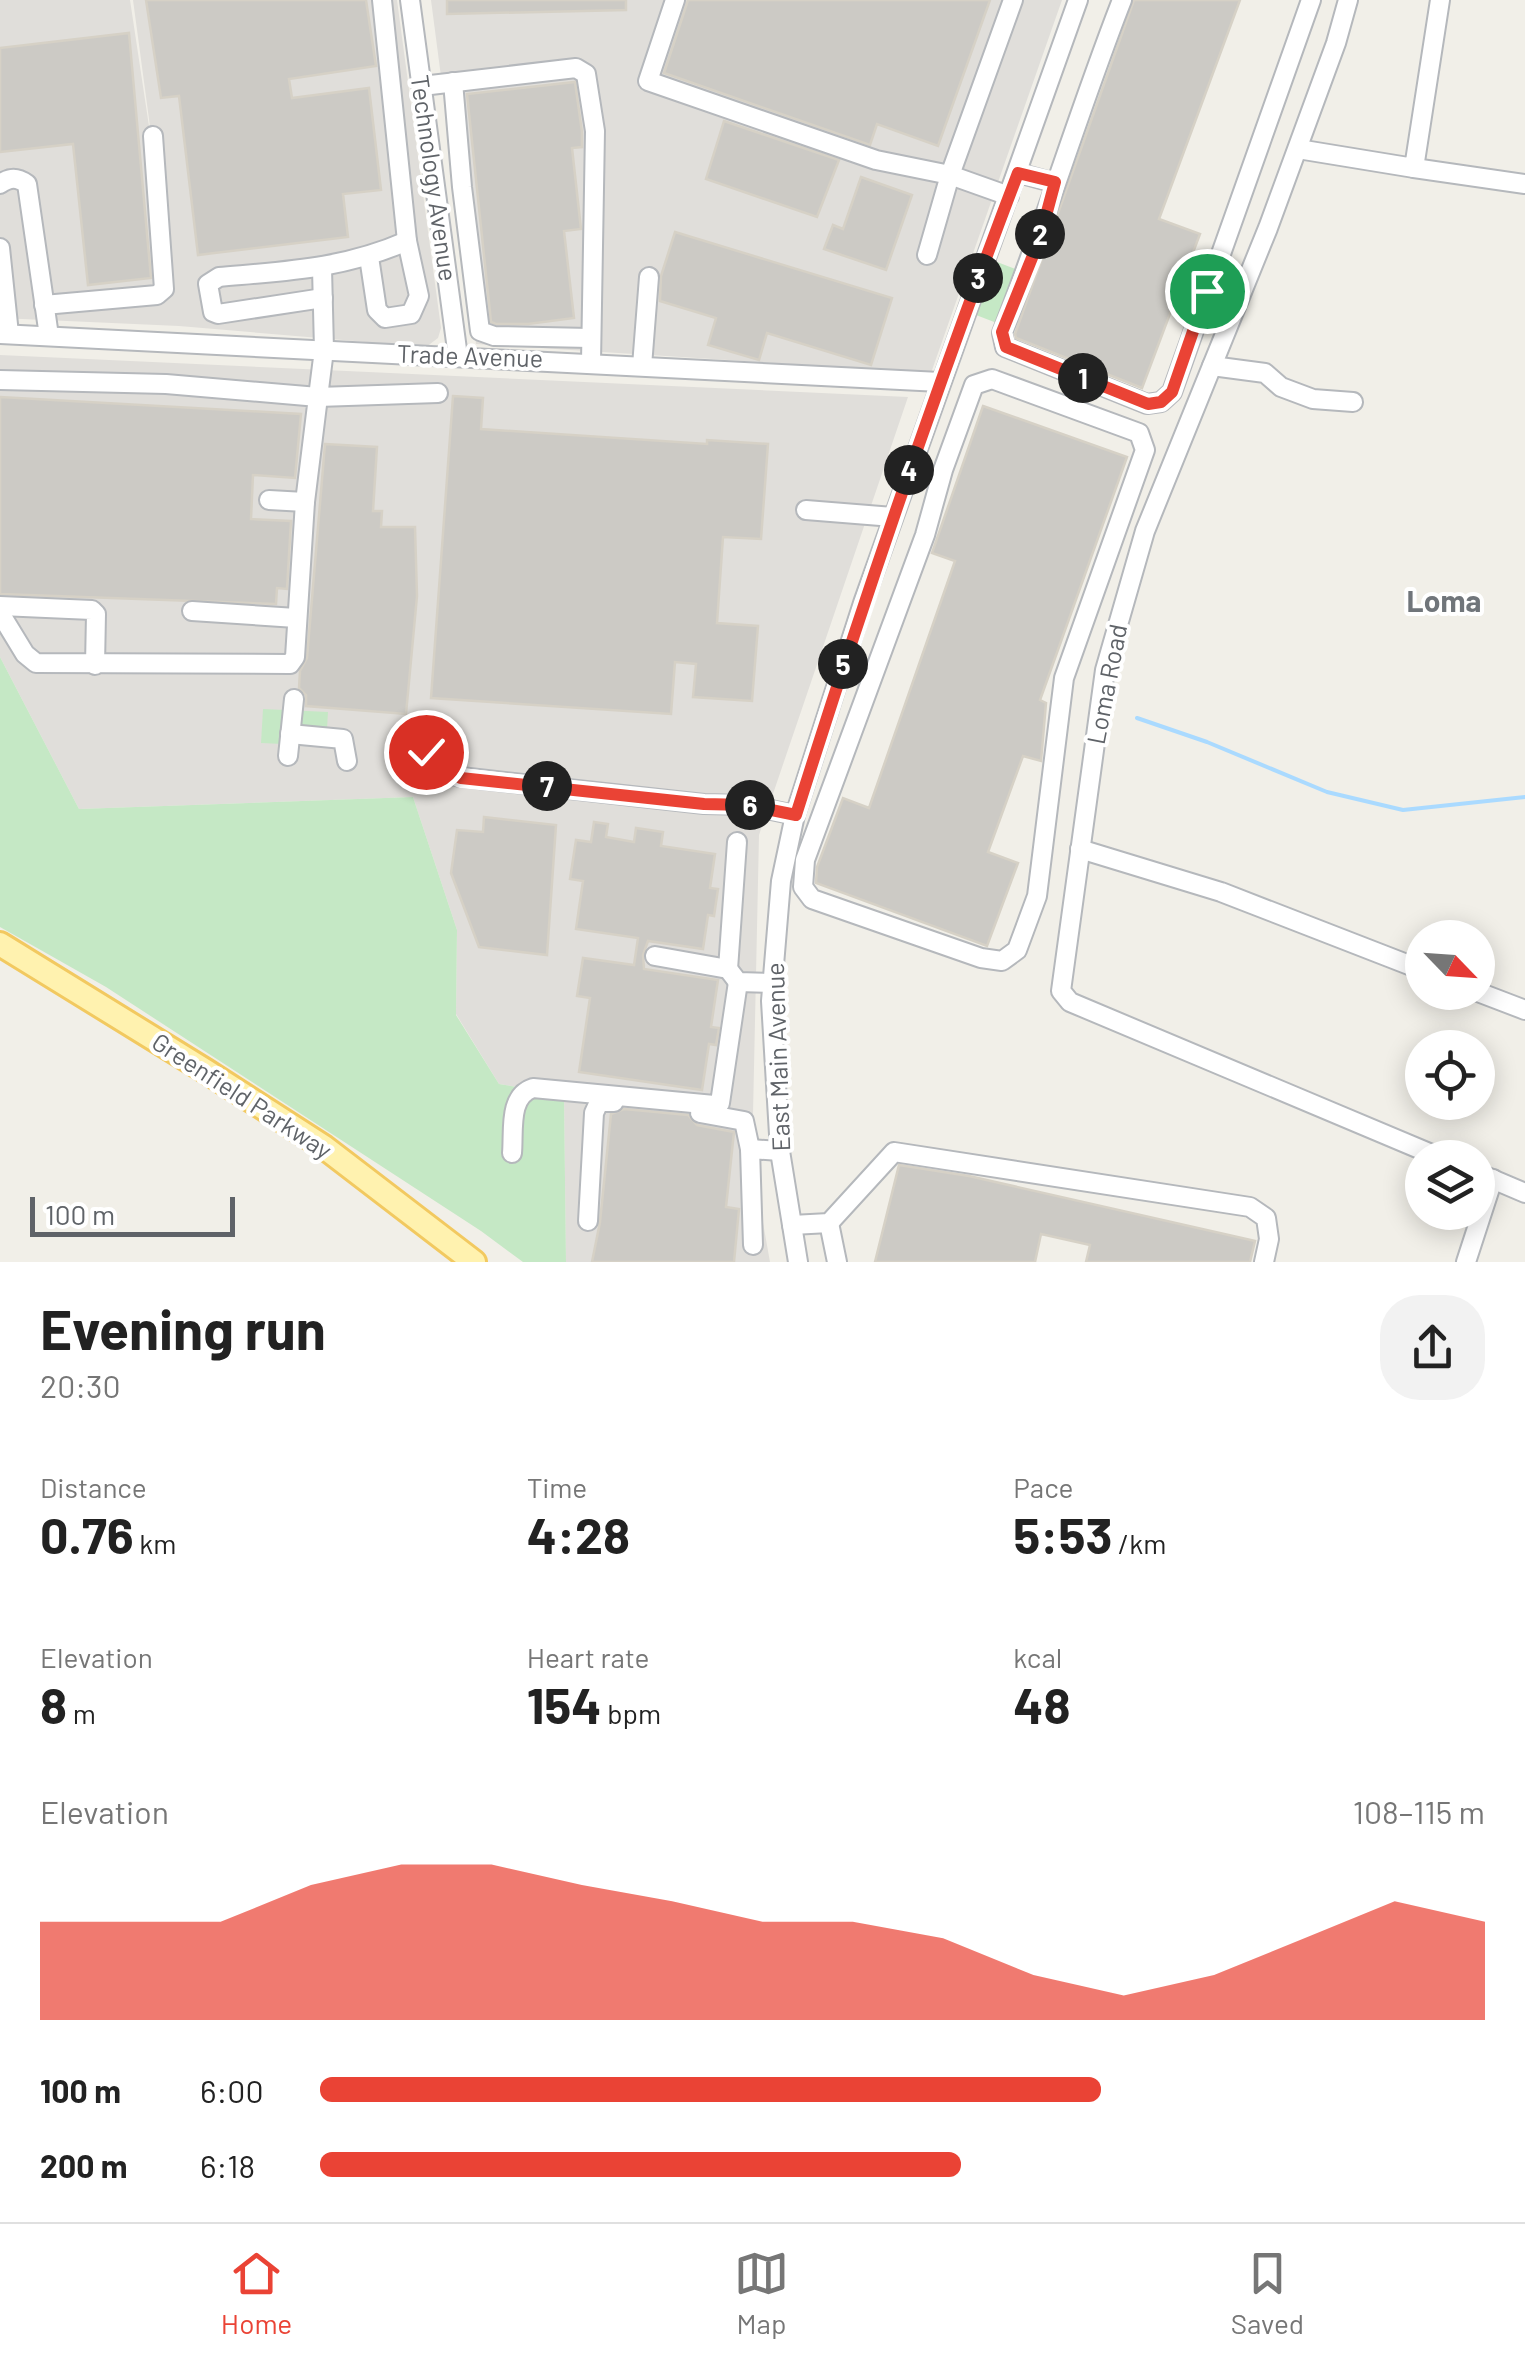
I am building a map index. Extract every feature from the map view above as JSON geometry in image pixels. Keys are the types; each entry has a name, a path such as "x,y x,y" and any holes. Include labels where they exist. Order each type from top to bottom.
{"main road":[{"name":"Greenfield Parkway","path":"0,944 206,1070 324,1148 474,1262"}],"street":[{"path":"369,257 377,310 384,318 411,314 419,296 406,241 382,0"},
{"name":"Technology Avenue","path":"410,0 458,357"},
{"path":"675,0 648,82 876,160 950,174 1009,196"},
{"path":"926,255 950,174 1013,0"},
{"name":"East Main Avenue","path":"798,1262 780,1151 771,982 781,881 796,815 862,603 1078,0"},
{"path":"1122,0 1055,182 1040,238 1002,332 1006,347 1148,404 1161,402 1172,392 1311,0"},
{"name":"Loma Road","path":"1348,0 1298,148 1145,531 1105,670 1061,991 1070,1002 1405,1143"},
{"path":"1414,168 1440,0"},
{"path":"422,86 576,68 586,74 594,131 591,362"},
{"path":"454,82 480,331 494,336 590,338"},
{"path":"44,305 157,295 164,288 153,136"},
{"path":"1298,148 1525,184"},
{"path":"1018,173 1055,182"},
{"path":"0,184 8,178 19,178 26,184 48,336"},
{"path":"323,298 218,314 214,312 208,284 219,277 322,268 369,257 406,241"},
{"path":"0,248 4,334"},
{"path":"94,665 96,614 92,610 0,610 25,654 36,662 94,665 167,662 281,667 290,664 295,656 305,502 324,350 322,268"},
{"path":"642,366 649,277"},
{"name":"Trade Avenue","path":"4,334 940,382"},
{"path":"1212,366 1265,373 1281,387 1313,399 1353,402"},
{"path":"992,379 1139,433 1145,450 1064,678 1036,896 1017,950 1002,960 981,958 812,899 802,887 804,860 894,612 925,535 974,385 992,379"},
{"path":"0,380 166,384 318,397 438,393"},
{"path":"270,500 305,502"},
{"path":"806,510 892,517"},
{"path":"862,603 894,612"},
{"path":"192,611 296,618"},
{"path":"288,756 294,698"},
{"path":"290,734 343,739 347,761"},
{"path":"426,752 436,766 461,778 704,804 747,805 796,815"},
{"path":"512,1153 516,1102 523,1091 534,1088 720,1103 733,975 737,842"},
{"path":"1080,849 1221,892 1405,963"},
{"path":"656,956 771,982"},
{"path":"1495,999 1525,1010"},
{"path":"588,1221 594,1113 599,1102 738,1118 747,1126 750,1149 753,1245"},
{"path":"750,1149 780,1151"},
{"path":"792,1224 829,1224 894,1152 1250,1207 1266,1218 1270,1240 1264,1262"},
{"path":"1495,1180 1525,1193"},
{"path":"829,1224 836,1262"},
{"path":"1466,1262 1473,1230"}],"shaded area":[{"path":"0,0 130,0 158,186 133,0 397,0 441,328 438,338 426,347 179,326 0,318"},
{"path":"431,0 1062,0 931,373 476,344"},
{"path":"0,355 908,397 759,835 753,1114 760,1206 770,1262 566,1262 564,1095 499,1084 456,1014 457,930 413,797 79,809 0,657"}],"green space":[{"path":"997,262 1023,272 1002,325 976,315"},
{"path":"0,657 79,809 413,797 457,930 456,1015 499,1084 564,1095 566,1262 523,1262 106,987 0,927"},
{"path":"263,709 328,712 326,746 261,743"}],"building":[{"path":"146,0 366,0 376,66 289,79 292,98 369,88 381,190 343,194 348,237 198,255 179,96 161,98"},
{"path":"447,0 626,0 626,10 447,14"},
{"path":"688,0 990,0 938,146 877,124 870,145 664,73"},
{"path":"1134,0 1240,0 1159,219 1200,234 1142,388 1016,338 1015,334"},
{"path":"129,33 151,278 88,285 73,144 0,152 0,48"},
{"path":"575,82 582,147 572,148 581,229 564,231 574,318 496,324 491,322 467,94"},
{"path":"724,121 839,160 817,217 706,179"},
{"path":"861,177 912,195 886,270 824,249 833,225 843,229"},
{"path":"675,232 892,298 871,365 767,333 759,360 708,345 716,318 660,301 661,276"},
{"path":"453,396 483,398 481,429 707,444 707,440 768,444 761,539 723,537 717,623 758,626 752,701 693,697 696,664 675,662 671,714 431,698"},
{"path":"0,397 301,414 295,478 253,475 251,519 291,521 287,589 277,588 276,604 0,594"},
{"path":"983,406 1127,457 1040,700 1046,703 1041,761 1023,756 988,852 1018,863 987,946 816,883 817,867 843,798 869,808 955,561 932,553"},
{"path":"325,444 377,447 373,511 382,511 381,527 415,527 417,596 406,714 306,706 306,695 299,688 300,671 307,658"},
{"path":"484,817 556,825 547,955 479,947 451,873 457,830 483,832"},
{"path":"594,822 608,824 606,837 634,842 636,828 663,832 661,846 715,854 710,888 718,889 714,916 708,915 703,949 648,941 643,955 644,969 718,980 711,1027 719,1028 716,1045 709,1044 702,1090 579,1072 590,998 577,996 583,958 634,965 638,938 576,929 583,881 570,879 576,840 591,842"},
{"path":"624,1109 688,1115 697,1125 734,1132 726,1207 739,1209 734,1262 592,1262 611,1114"},
{"path":"899,1165 969,1176 1255,1241 1250,1262 1086,1262 1090,1245 1041,1234 1035,1262 875,1262"}],"waterway":[{"path":"1137,718 1207,742 1327,792 1403,810 1525,797"}],"district":[{"name":"Loma","path":"1444,602"}],"route":[{"path":"426,752 436,766 461,778 704,804 747,805 796,815 862,603 1018,173 1055,182 1040,238 1002,332 1006,347 1148,404 1161,402 1172,392 1207,291"}]}
